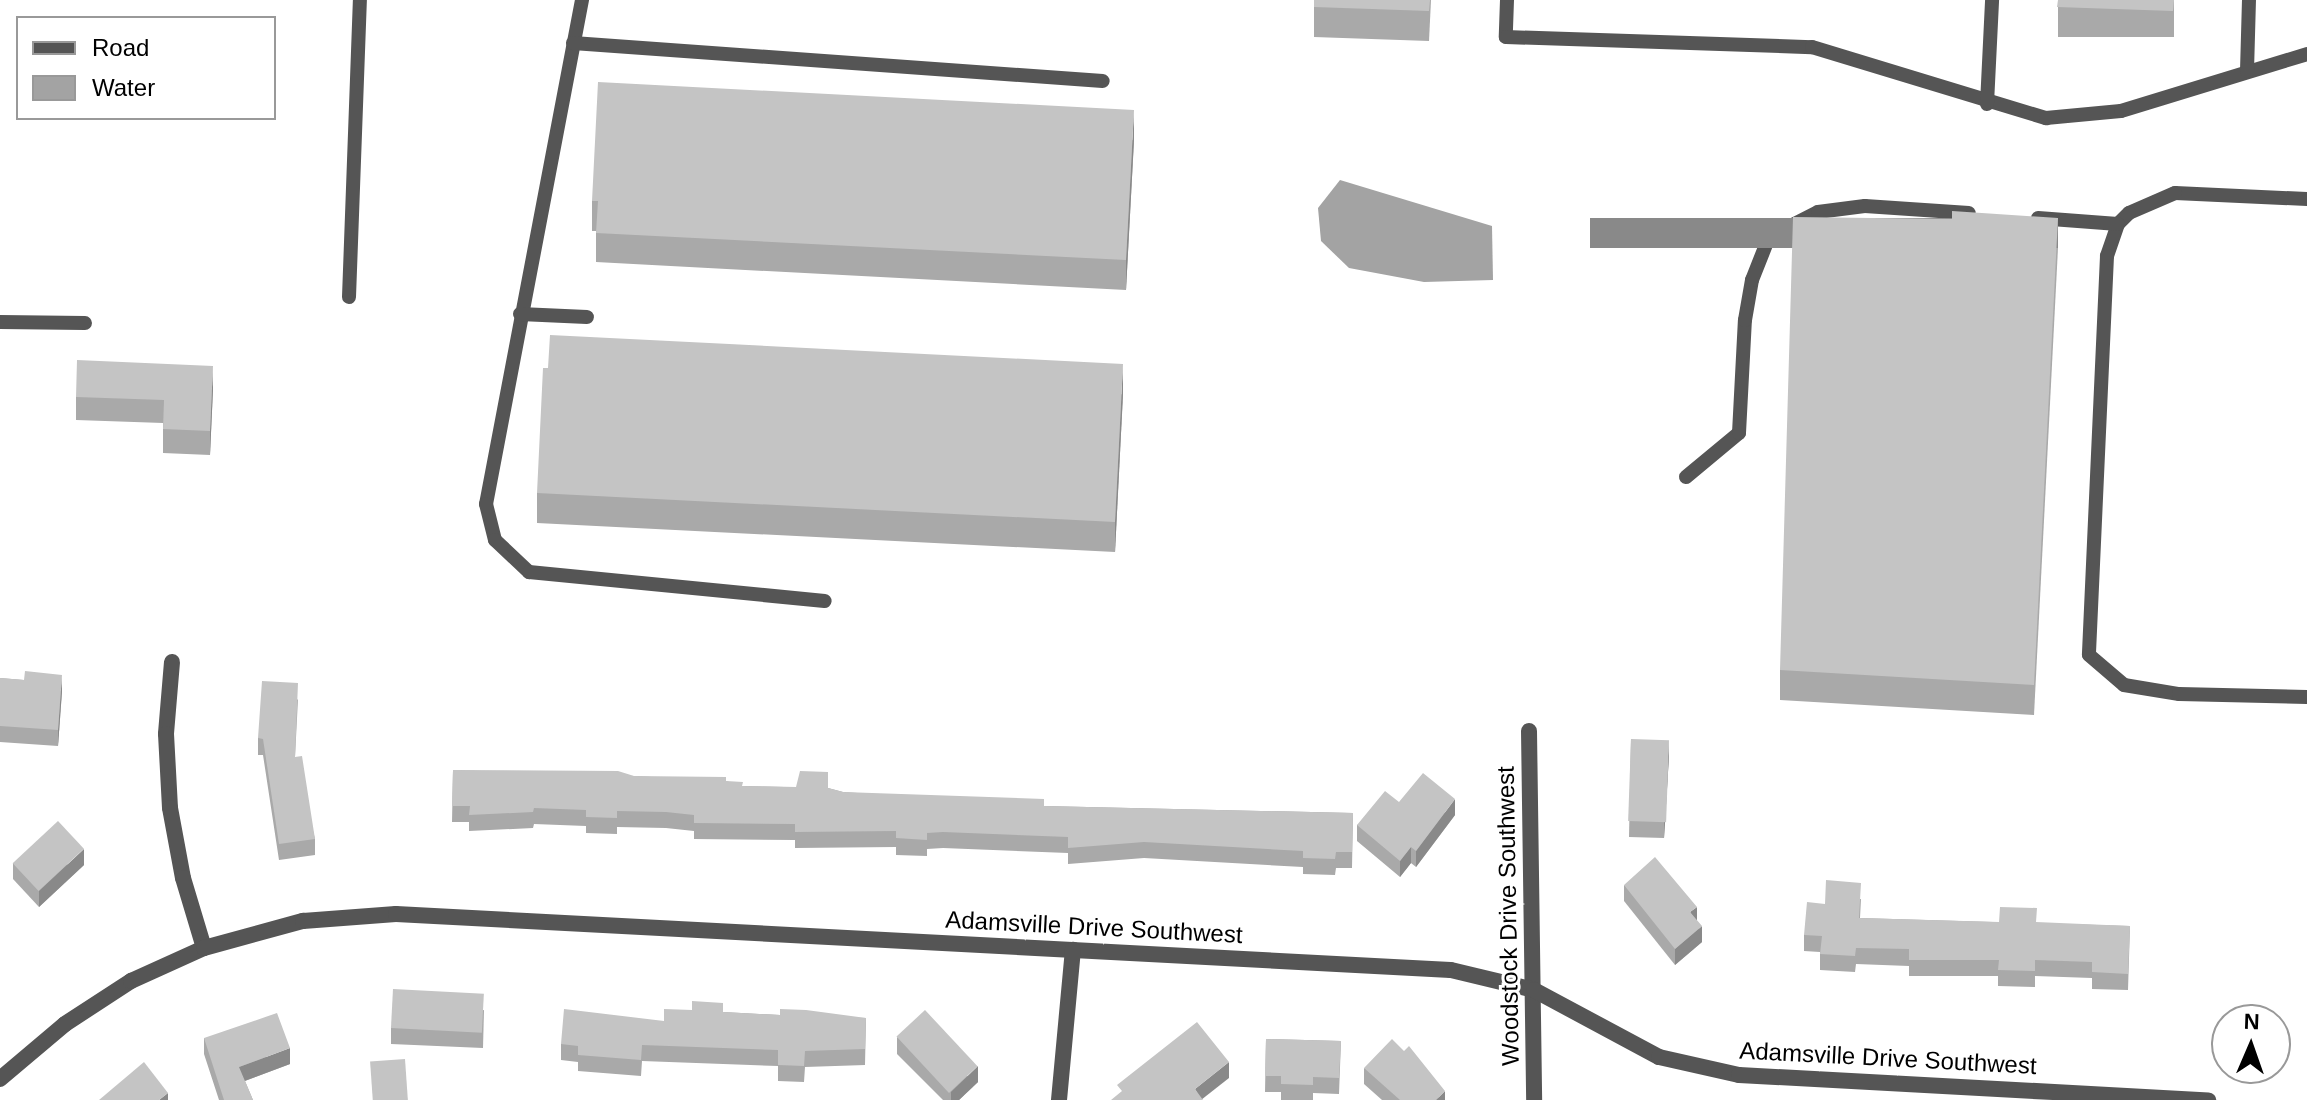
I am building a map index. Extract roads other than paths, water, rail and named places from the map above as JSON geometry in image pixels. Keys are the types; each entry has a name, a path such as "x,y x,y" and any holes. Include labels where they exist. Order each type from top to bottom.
{"street":[{"path":"172,662 166,734 170,808 183,878 204,948"},
{"name":"Woodstock Drive Southwest","path":"1529,731 1534,1100"},
{"name":"Adamsville Drive Southwest","path":"0,1079 65,1024 131,981 204,948 303,921 396,914 1451,970 1534,990 1659,1057 1739,1075 2208,1100"},
{"path":"1059,1100 1073,950"}],"lane":[{"path":"349,297 360,0"},
{"path":"582,0 486,504 495,540 529,572 825,601"},
{"path":"1507,0 1506,37 1812,47 1987,104 2046,118 2121,111 2307,54"},
{"path":"1987,104 1992,0"},
{"path":"2247,71 2249,0"},
{"path":"573,43 1103,81"},
{"path":"2307,199 2175,193 2129,213 2118,224 2107,256 2089,655 2124,685 2179,694 2307,697"},
{"path":"1686,477 1739,433 1745,320 1752,280 1769,237 1818,212 1865,206 1991,215"},
{"path":"2023,217 2118,224"},
{"path":"520,314 587,317"},
{"path":"0,322 85,323"}],"water":[{"path":"1340,180 1492,226 1493,280 1424,282 1349,268 1321,241 1318,208"}]}
